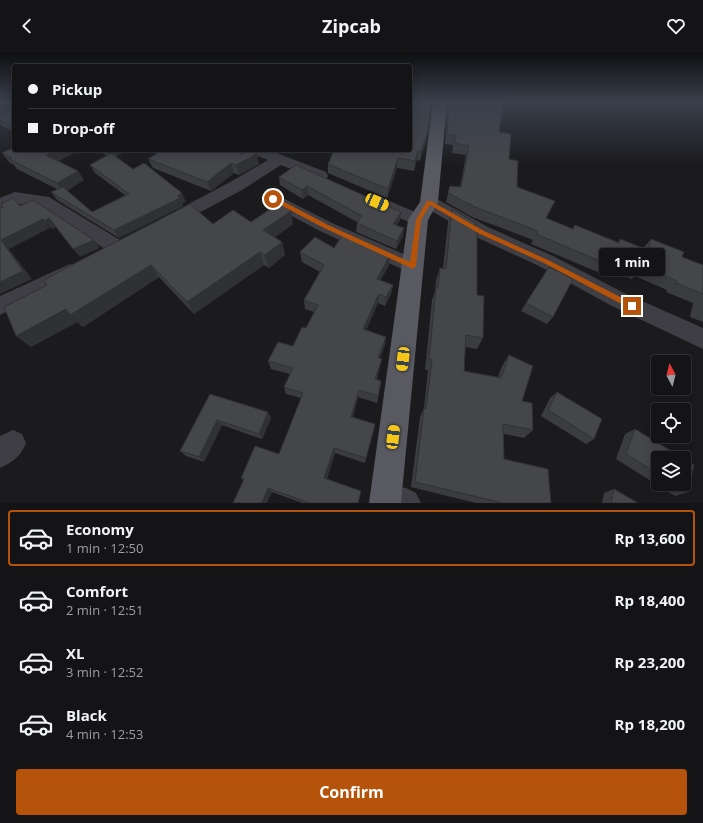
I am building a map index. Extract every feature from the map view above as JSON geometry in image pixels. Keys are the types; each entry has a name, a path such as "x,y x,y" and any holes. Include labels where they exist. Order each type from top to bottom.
{"main road":[{"path":"392,502 413,266 424,211 437,123"}],"street":[{"path":"261,152 331,181"},
{"path":"160,226 236,186 280,159"},
{"path":"360,194 424,211 482,232 546,261 617,299 703,339"},
{"path":"0,205 15,198 43,201 125,244 0,306"},
{"path":"273,199 326,227 413,266"}],"building":[{"path":"412,123 429,123 421,151 418,151 415,161 398,158 388,189 328,164 333,152 412,152"},
{"path":"448,123 500,123 499,132 511,134 509,159 518,161 517,187 555,201 546,218 573,229 575,225 619,243 620,239 648,250 651,239 684,252 682,257 703,265 703,294 641,266 640,270 610,258 607,264 536,234 538,231 475,207 448,193 450,186 461,187 469,146 454,143 456,136 447,134"},
{"path":"12,148 12,152 52,152 46,155 78,171 57,183 9,159 12,158 2,153"},
{"path":"159,152 237,152 242,154 251,152 257,154 236,165 231,163 207,182 148,159"},
{"path":"111,153 133,169 144,163 182,193 178,196 180,198 114,230 51,192 63,187 92,212 129,194 90,165"},
{"path":"296,165 401,212 393,224 404,228 397,241 357,223 362,216 307,186 302,190 279,177"},
{"path":"13,198 20,206 33,200 94,240 73,249 49,218 44,221 43,219 1,240 23,271 0,282 0,208 3,207 1,204"},
{"path":"279,203 291,211 263,230 282,242 265,255 260,252 187,302 151,265 70,315 66,309 16,336 4,307 47,285 44,280 190,204 213,224 233,210 251,222"},
{"path":"452,209 476,223 474,226 477,227 477,295 484,296 483,338 466,335 464,371 501,378 509,355 533,366 522,401 532,403 533,430 503,424 504,459 548,469 551,503 503,503 415,482 424,408 426,409 432,360 429,359 436,287 438,288 440,268 446,269"},
{"path":"343,234 390,255 377,279 393,285 386,297 379,294 363,329 386,337 378,358 382,359 375,379 381,381 378,396 359,390 351,417 375,424 366,458 334,448 324,478 361,491 358,503 309,503 268,488 262,503 233,503 244,479 241,478 255,446 279,454 303,393 284,387 293,368 268,361 278,342 293,346 302,327 306,328 318,305 304,300 324,265 300,252 315,237 334,248"},
{"path":"549,267 573,279 553,317 526,303"},
{"path":"557,392 602,419 594,439 548,410"},
{"path":"210,394 268,412 259,434 217,420 199,457 180,451"},
{"path":"635,429 651,439 651,443 658,443 671,451 651,451 651,470 626,454"},
{"path":"691,463 694,465 691,478"},
{"path":"614,489 638,503 611,503"}],"route":[{"path":"273,199 326,227 413,266 418,220 429,202 482,232 546,261 632,306"}]}
